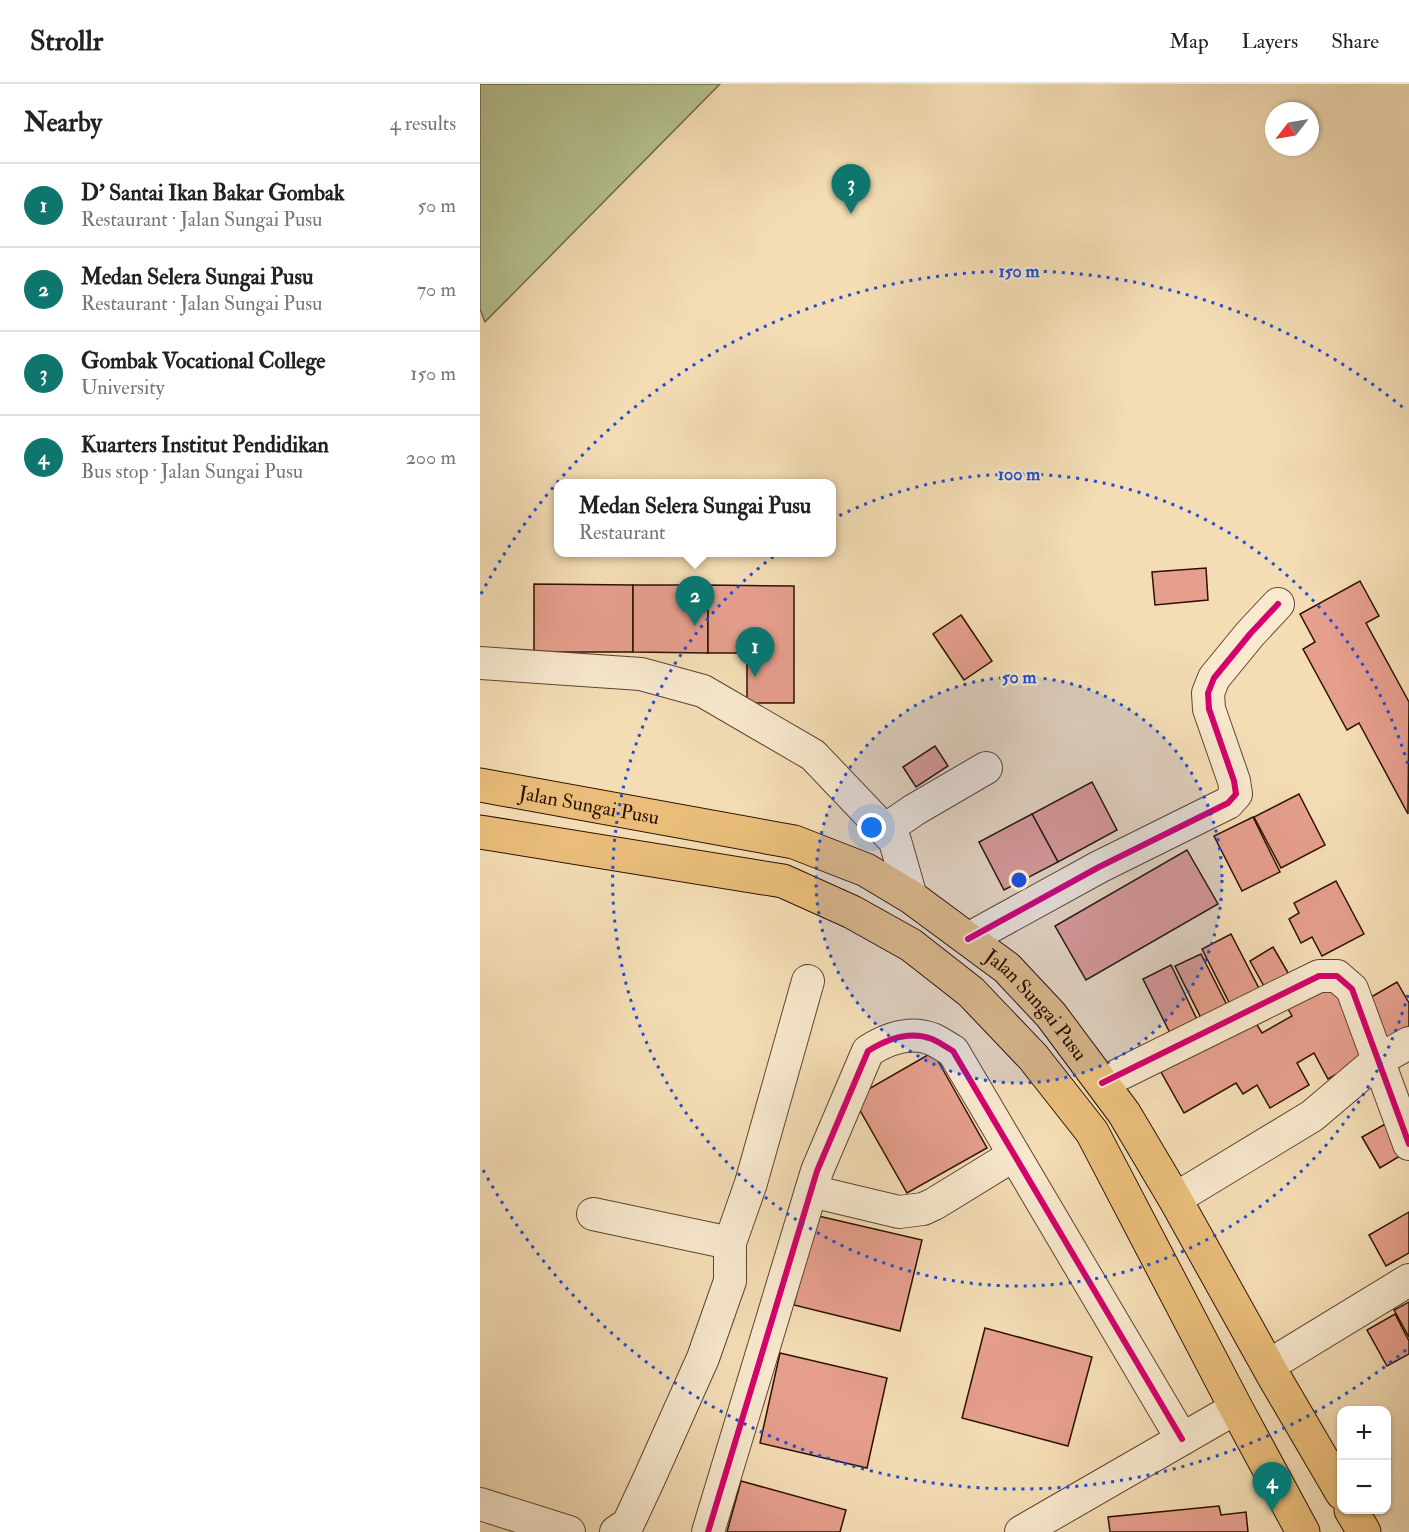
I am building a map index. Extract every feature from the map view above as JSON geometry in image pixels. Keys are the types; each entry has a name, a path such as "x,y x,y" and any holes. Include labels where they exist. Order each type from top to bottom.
{"main road":[{"name":"Jalan Sungai Pusu","path":"480,785 794,842 866,870 911,897 1007,968 1052,1015 1124,1113 1337,1486"},
{"name":"Jalan Sungai Pusu","path":"480,832 783,881 852,912 911,945 971,992 1033,1057 1092,1132 1303,1532"},
{"path":"1354,1514 1364,1532"}],"street":[{"path":"968,939 1099,867 1228,803 1236,794 1234,781 1209,709 1208,693 1214,678 1278,604"},
{"path":"480,663 641,674 702,691 813,755 895,841 911,897"},
{"path":"885,830 914,810 986,768"},
{"path":"1102,1083 1319,976 1337,976 1352,989 1409,1144"},
{"path":"616,1532 628,1524 703,1358 730,1281 730,1243 751,1183 808,981"},
{"path":"708,1532 817,1171 868,1050 883,1041 905,1035 930,1039 953,1051 1182,1439"},
{"path":"1175,1199 1312,1116 1377,1061 1409,1044"},
{"path":"811,1191 899,1212 923,1209 1014,1155"},
{"path":"593,1214 730,1243"},
{"path":"1268,1366 1409,1280"},
{"path":"1042,1527 1182,1439 1236,1408"},
{"path":"480,1504 569,1532"}],"green space":[{"path":"480,84 720,84 485,322 480,309"}],"building":[{"path":"1206,568 1208,600 1155,605 1152,572"},
{"path":"1360,581 1379,616 1366,623 1409,702 1408,814 1359,723 1347,730 1303,649 1315,642 1300,614"},
{"path":"534,584 633,585 633,652 534,652"},
{"path":"633,585 708,585 708,653 633,652"},
{"path":"708,585 794,586 794,703 747,703 747,653 708,653"},
{"path":"961,615 992,661 964,680 933,634"},
{"path":"935,746 948,766 916,787 903,767"},
{"path":"1092,782 1117,830 1058,862 1032,814"},
{"path":"1299,794 1325,845 1281,868 1254,817"},
{"path":"1032,814 1058,862 1004,890 979,842"},
{"path":"1253,817 1280,872 1242,891 1214,836"},
{"path":"1187,850 1218,904 1086,980 1055,926"},
{"path":"1336,881 1364,934 1322,956 1312,937 1301,943 1289,919 1299,913 1294,903"},
{"path":"1231,934 1265,1000 1235,1014 1202,949"},
{"path":"1273,947 1294,983 1270,997 1250,961"},
{"path":"1201,954 1232,1015 1206,1028 1175,966"},
{"path":"1171,965 1203,1032 1176,1045 1143,979"},
{"path":"1397,982 1409,1003 1409,1028 1381,1043 1359,1004"},
{"path":"1330,983 1371,1055 1328,1079 1314,1053 1297,1063 1309,1085 1270,1108 1257,1085 1243,1094 1236,1083 1184,1113 1161,1072 1254,1020 1262,1033 1292,1016 1287,1007"},
{"path":"933,1052 987,1148 907,1193 853,1098"},
{"path":"1387,1123 1405,1153 1380,1168 1362,1137"},
{"path":"1409,1212 1409,1253 1386,1266 1369,1235"},
{"path":"814,1215 922,1240 900,1331 794,1305"},
{"path":"1409,1302 1409,1337 1394,1310"},
{"path":"1395,1314 1409,1341 1409,1354 1387,1366 1367,1330"},
{"path":"985,1328 1092,1357 1068,1446 962,1418"},
{"path":"780,1353 887,1378 867,1468 760,1443"},
{"path":"741,1481 846,1510 840,1532 727,1532"},
{"path":"1219,1506 1221,1515 1246,1512 1248,1532 1110,1532 1108,1517"}],"cycle path":[{"path":"968,939 1099,867 1228,803 1236,794 1234,781 1209,709 1208,693 1214,678 1278,604"},
{"path":"1102,1083 1319,976 1337,976 1352,989 1409,1144"},
{"path":"708,1532 817,1171 868,1051 898,1037 923,1036 953,1051 1182,1439"}],"place":[{"name":"Gombak Vocational College","path":"851,214"},
{"name":"Medan Selera Sungai Pusu","path":"695,626"},
{"name":"D’ Santai Ikan Bakar Gombak","path":"755,677"},
{"name":"Kuarters Institut Pendidikan","path":"1272,1512"}]}
